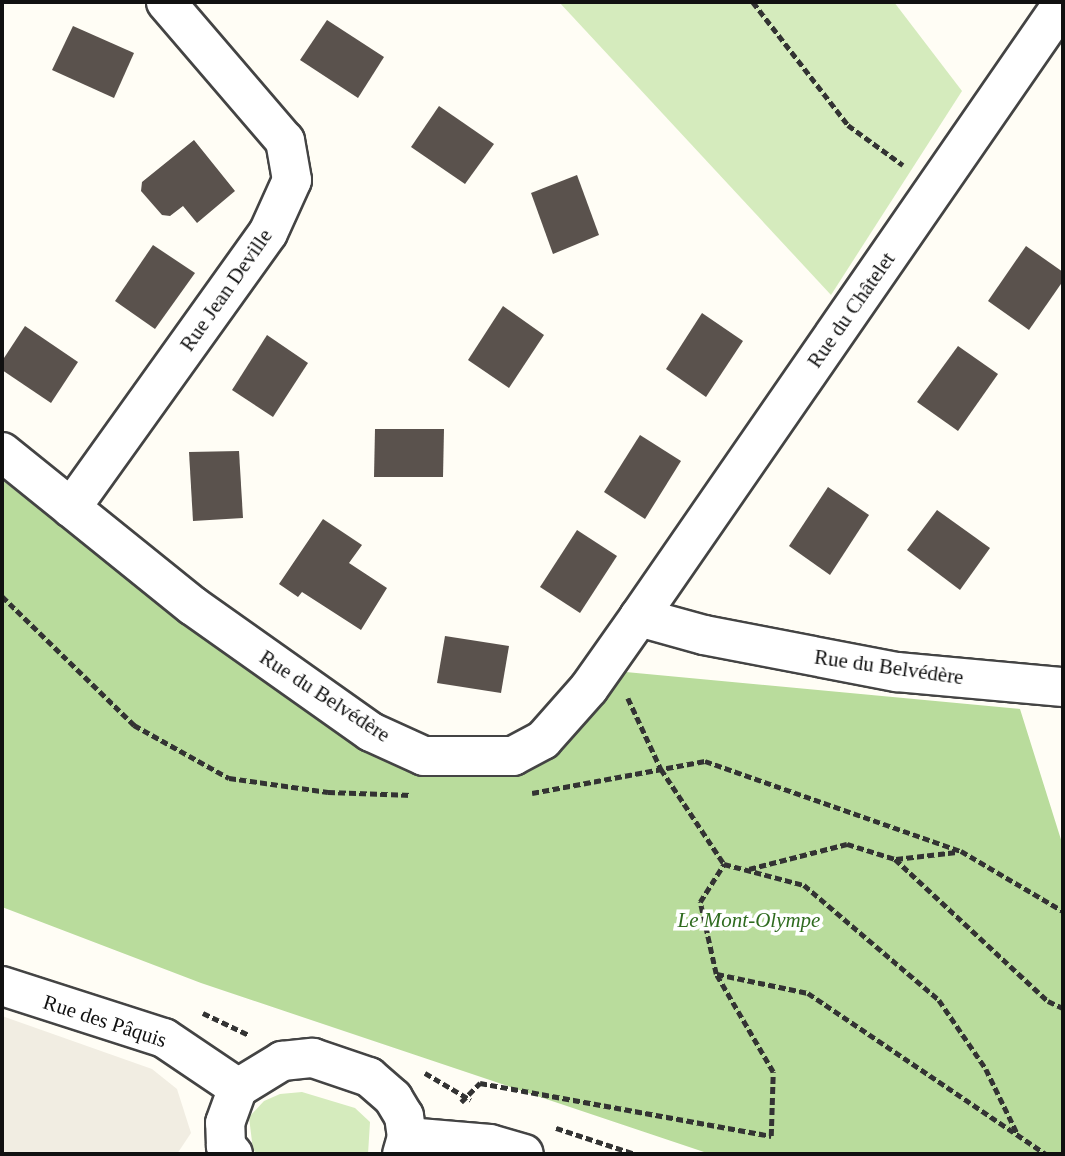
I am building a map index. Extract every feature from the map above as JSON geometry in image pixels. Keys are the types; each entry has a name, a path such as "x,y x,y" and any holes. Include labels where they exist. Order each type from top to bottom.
{"street":[{"name":"Rue Jean Deville","path":"71,508 268,233 292,180 285,141 166,2"},
{"name":"Rue du Châtelet","path":"639,617 1063,4"},
{"name":"Rue du Belvédère","path":"2,452 193,606 349,716 424,756 513,756 543,740 610,659 639,617 704,635 897,672 1063,687"},
{"name":"Rue des Pâquis","path":"2,986 164,1038 238,1088"},
{"path":"233,1154 226,1146 225,1123 238,1088 282,1060 313,1058 342,1065 369,1077 393,1098 404,1116 404,1145 490,1144 524,1154"}],"path":[{"path":"753,2 848,125 935,188"},
{"path":"610,659 662,769 724,864 804,885 939,1000 986,1069 1018,1135"},
{"path":"747,870 846,844 895,859 961,851"},
{"path":"895,859 1048,1001 1063,1008"},
{"path":"462,1097 480,1083 771,1136 773,1072 716,974 700,902 724,864"},
{"path":"716,974 808,993 1046,1154"}],"green space":[{"path":"559,2 894,2 962,91 831,295"},
{"name":"Le Mont-Olympe","path":"2,480 196,632 517,777 615,671 1020,709 1063,846 1063,1154 710,1154 201,983 2,907"},
{"path":"302,1092 355,1108 370,1122 368,1154 258,1154 253,1150 249,1117 264,1101 280,1094"}],"shaded area":[{"path":"2,1016 152,1069 177,1089 191,1133 177,1154 2,1154"}],"building":[{"path":"327,20 384,57 358,98 300,60"},
{"path":"73,26 134,53 114,98 52,70"},
{"path":"439,106 494,144 465,184 411,147"},
{"path":"194,140 235,191 197,223 183,206 170,216 162,215 141,191 142,182"},
{"path":"577,175 599,235 553,254 531,193"},
{"path":"153,245 195,273 155,329 115,301"},
{"path":"1026,246 1063,272 1063,281 1029,330 988,301"},
{"path":"503,306 544,335 509,388 468,360"},
{"path":"702,313 743,341 706,397 666,369"},
{"path":"25,326 78,362 51,403 2,370 2,361"},
{"path":"267,335 308,363 273,417 232,390"},
{"path":"958,346 998,374 958,431 917,402"},
{"path":"375,429 444,429 443,477 374,477"},
{"path":"640,435 681,461 645,519 604,492"},
{"path":"239,451 243,518 193,521 189,452"},
{"path":"828,487 869,515 830,575 789,546"},
{"path":"937,510 990,548 960,590 907,550"},
{"path":"323,519 362,545 349,563 387,588 361,630 302,592 298,597 279,584"},
{"path":"577,530 617,556 580,613 540,587"},
{"path":"445,636 509,646 501,693 437,683"}]}
